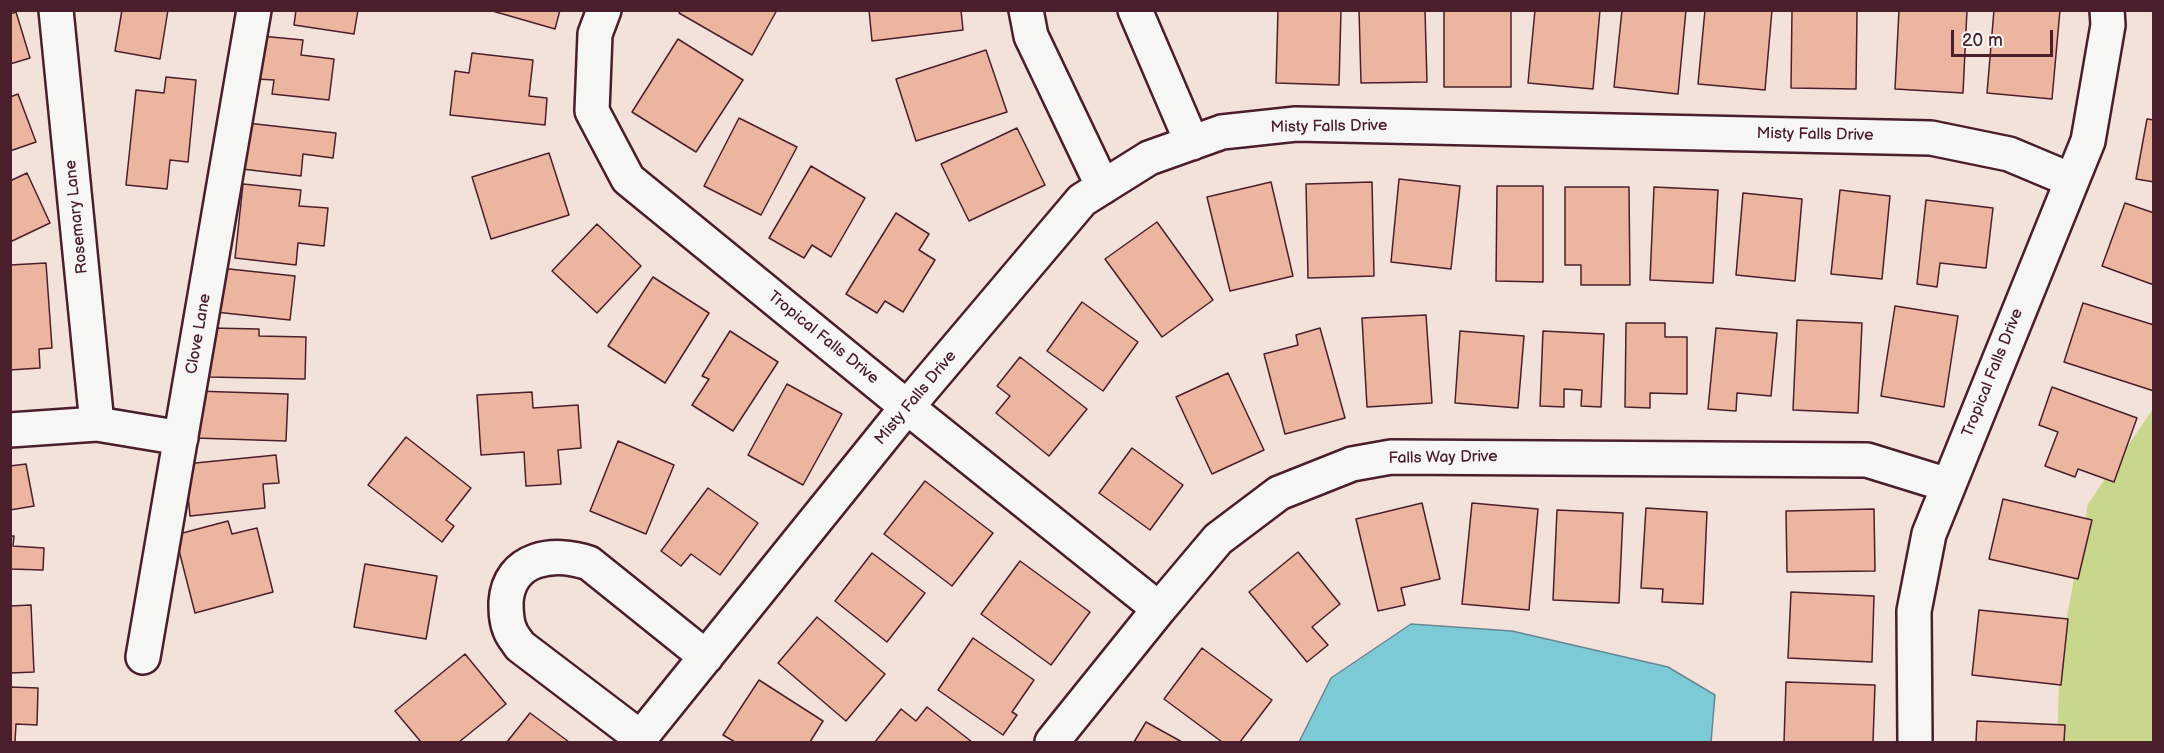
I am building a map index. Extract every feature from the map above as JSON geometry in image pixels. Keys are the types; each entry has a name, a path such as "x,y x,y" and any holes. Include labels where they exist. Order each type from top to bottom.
{"street":[{"name":"Rosemary Lane","path":"56,10 97,424"},
{"name":"Clove Lane","path":"143,657 254,10"},
{"name":"Tropical Falls Drive","path":"604,10 595,34 592,111 628,179 1159,609"},
{"path":"1026,10 1031,36 1103,186"},
{"path":"1135,10 1192,143"},
{"name":"Tropical Falls Drive","path":"1915,742 1914,611 1929,534 2088,141 2108,26 2108,10"},
{"name":"Misty Falls Drive","path":"639,740 907,407 1082,200 1149,158 1222,132 1296,124 1931,138 2009,154 2071,180"},
{"path":"10,430 97,424 181,438"},
{"name":"Falls Way Drive","path":"1052,742 1218,539 1278,493 1352,464 1391,456 1867,460 1948,485"},
{"path":"639,740 520,646 509,630 506,614 507,593 512,578 521,568 554,556 572,557 589,563 706,657"}],"green space":[{"path":"2153,409 2153,742 2057,742 2060,654 2088,504"}],"water":[{"path":"1411,624 1512,631 1668,667 1715,695 1711,742 1299,742 1331,678"}],"building":[{"path":"122,10 168,10 160,59 115,51"},
{"path":"296,10 358,10 354,34 294,25"},
{"path":"489,10 560,10 555,29"},
{"path":"680,10 777,10 752,55 679,13"},
{"path":"869,10 961,10 963,30 872,41"},
{"path":"1278,10 1341,10 1339,85 1276,83"},
{"path":"1359,10 1425,10 1427,82 1361,83"},
{"path":"1444,10 1511,10 1511,87 1444,87"},
{"path":"1535,10 1600,10 1593,89 1528,83"},
{"path":"1622,10 1686,10 1678,94 1614,87"},
{"path":"1705,10 1772,10 1765,90 1698,84"},
{"path":"1792,10 1857,10 1856,89 1791,88"},
{"path":"1899,10 1967,10 1963,93 1895,89"},
{"path":"1994,10 2060,10 2052,99 1987,93"},
{"path":"16,12 30,58 10,64 10,14"},
{"path":"261,36 303,40 301,55 334,59 329,100 272,94 274,80 257,79"},
{"path":"678,39 743,80 696,152 632,112"},
{"path":"986,50 1007,112 916,141 896,79"},
{"path":"472,53 533,60 529,96 547,98 545,125 450,115 455,71 469,73"},
{"path":"166,77 196,80 188,162 170,160 167,189 126,185 136,90 164,93"},
{"path":"18,94 36,142 10,151 10,97"},
{"path":"739,118 797,147 761,215 704,186"},
{"path":"2147,119 2154,120 2154,182 2136,179"},
{"path":"247,123 336,133 333,158 303,154 301,176 242,169"},
{"path":"1017,128 1045,185 969,221 941,164"},
{"path":"549,153 569,215 491,239 472,177"},
{"path":"811,166 865,198 831,257 812,245 804,258 769,238"},
{"path":"27,173 50,223 10,242 10,181"},
{"path":"1399,179 1460,186 1451,269 1391,262"},
{"path":"1271,182 1293,276 1230,291 1207,197"},
{"path":"1372,182 1374,276 1308,278 1306,184"},
{"path":"243,184 301,190 299,206 328,208 324,246 298,243 296,265 235,258"},
{"path":"1497,186 1543,186 1543,282 1496,281"},
{"path":"1565,187 1629,187 1630,285 1581,285 1581,265 1565,265"},
{"path":"1654,187 1718,190 1713,283 1650,280"},
{"path":"1840,190 1890,196 1882,279 1831,274"},
{"path":"1743,193 1802,199 1795,281 1736,275"},
{"path":"1926,200 1993,208 1986,268 1940,263 1937,287 1917,284"},
{"path":"2125,203 2154,213 2154,285 2102,266"},
{"path":"896,213 929,234 919,250 935,260 903,312 885,301 877,313 846,294"},
{"path":"1157,222 1213,300 1162,337 1105,259"},
{"path":"597,224 641,266 597,313 552,271"},
{"path":"46,263 52,348 39,349 40,368 10,370 10,265"},
{"path":"220,268 295,276 290,320 215,312"},
{"path":"653,277 709,313 665,383 608,346"},
{"path":"1082,302 1138,342 1103,391 1047,351"},
{"path":"2083,303 2154,325 2154,391 2064,362"},
{"path":"1895,306 1958,316 1944,407 1881,396"},
{"path":"1426,315 1432,403 1367,407 1362,318"},
{"path":"1797,320 1862,323 1858,413 1793,410"},
{"path":"1626,323 1665,323 1665,337 1687,337 1687,394 1650,393 1650,408 1625,407"},
{"path":"211,328 259,329 259,336 306,337 305,379 209,377"},
{"path":"1320,328 1345,418 1285,434 1264,354 1298,345 1296,335"},
{"path":"1716,328 1777,333 1771,396 1737,393 1736,411 1708,409"},
{"path":"730,331 778,362 733,431 692,405 709,379 702,376"},
{"path":"1460,331 1524,336 1518,408 1455,403"},
{"path":"1543,331 1604,334 1601,407 1581,406 1582,390 1564,389 1564,407 1540,406"},
{"path":"1020,357 1087,409 1049,456 996,413 1010,396 997,386"},
{"path":"1228,373 1264,450 1212,474 1176,397"},
{"path":"787,384 842,414 803,485 748,455"},
{"path":"2052,387 2137,418 2114,482 2078,469 2075,477 2045,466 2058,432 2039,425"},
{"path":"196,391 288,394 286,441 195,438"},
{"path":"532,392 533,408 578,405 581,448 558,450 561,484 526,486 524,452 481,455 477,395"},
{"path":"406,437 471,488 446,520 454,526 442,542 368,485"},
{"path":"618,441 674,465 646,534 590,511"},
{"path":"1132,448 1183,485 1150,530 1099,493"},
{"path":"276,455 279,483 263,484 265,508 190,516 185,464"},
{"path":"26,464 34,506 10,510 10,466"},
{"path":"925,481 993,533 952,586 884,534"},
{"path":"708,488 758,523 720,575 691,554 681,566 661,551"},
{"path":"2003,499 2092,520 2078,579 1989,559"},
{"path":"1422,503 1440,579 1401,588 1405,605 1378,611 1356,519"},
{"path":"1472,503 1538,509 1529,610 1462,604"},
{"path":"1646,508 1707,512 1703,604 1662,602 1663,589 1641,588"},
{"path":"1874,509 1875,571 1787,572 1786,511"},
{"path":"1557,510 1623,513 1619,603 1553,600"},
{"path":"228,521 232,534 257,528 273,592 195,613 175,535"},
{"path":"10,536 14,536 13,546 44,548 43,570 10,569"},
{"path":"1298,552 1340,604 1312,627 1328,645 1307,662 1249,592"},
{"path":"872,553 925,593 887,642 835,601"},
{"path":"1020,561 1090,612 1051,665 981,614"},
{"path":"365,564 437,576 426,639 354,627"},
{"path":"1791,592 1874,596 1872,662 1788,658"},
{"path":"31,605 34,672 10,673 10,606"},
{"path":"1979,610 2068,619 2061,685 1972,675"},
{"path":"817,617 885,674 846,721 778,663"},
{"path":"973,638 1034,680 1012,712 1017,715 1003,735 938,690"},
{"path":"1202,648 1272,700 1240,742 1222,742 1164,699"},
{"path":"465,654 506,704 459,742 421,742 395,711"},
{"path":"759,680 823,721 810,742 735,742 723,735"},
{"path":"1786,682 1875,685 1873,742 1784,742"},
{"path":"10,687 38,688 37,725 16,724 15,742 10,742"},
{"path":"927,707 972,742 875,742 901,709 916,721"},
{"path":"530,713 569,742 507,742"},
{"path":"1977,721 2065,725 2064,742 1976,742"},
{"path":"1146,722 1182,742 1134,742"}]}
